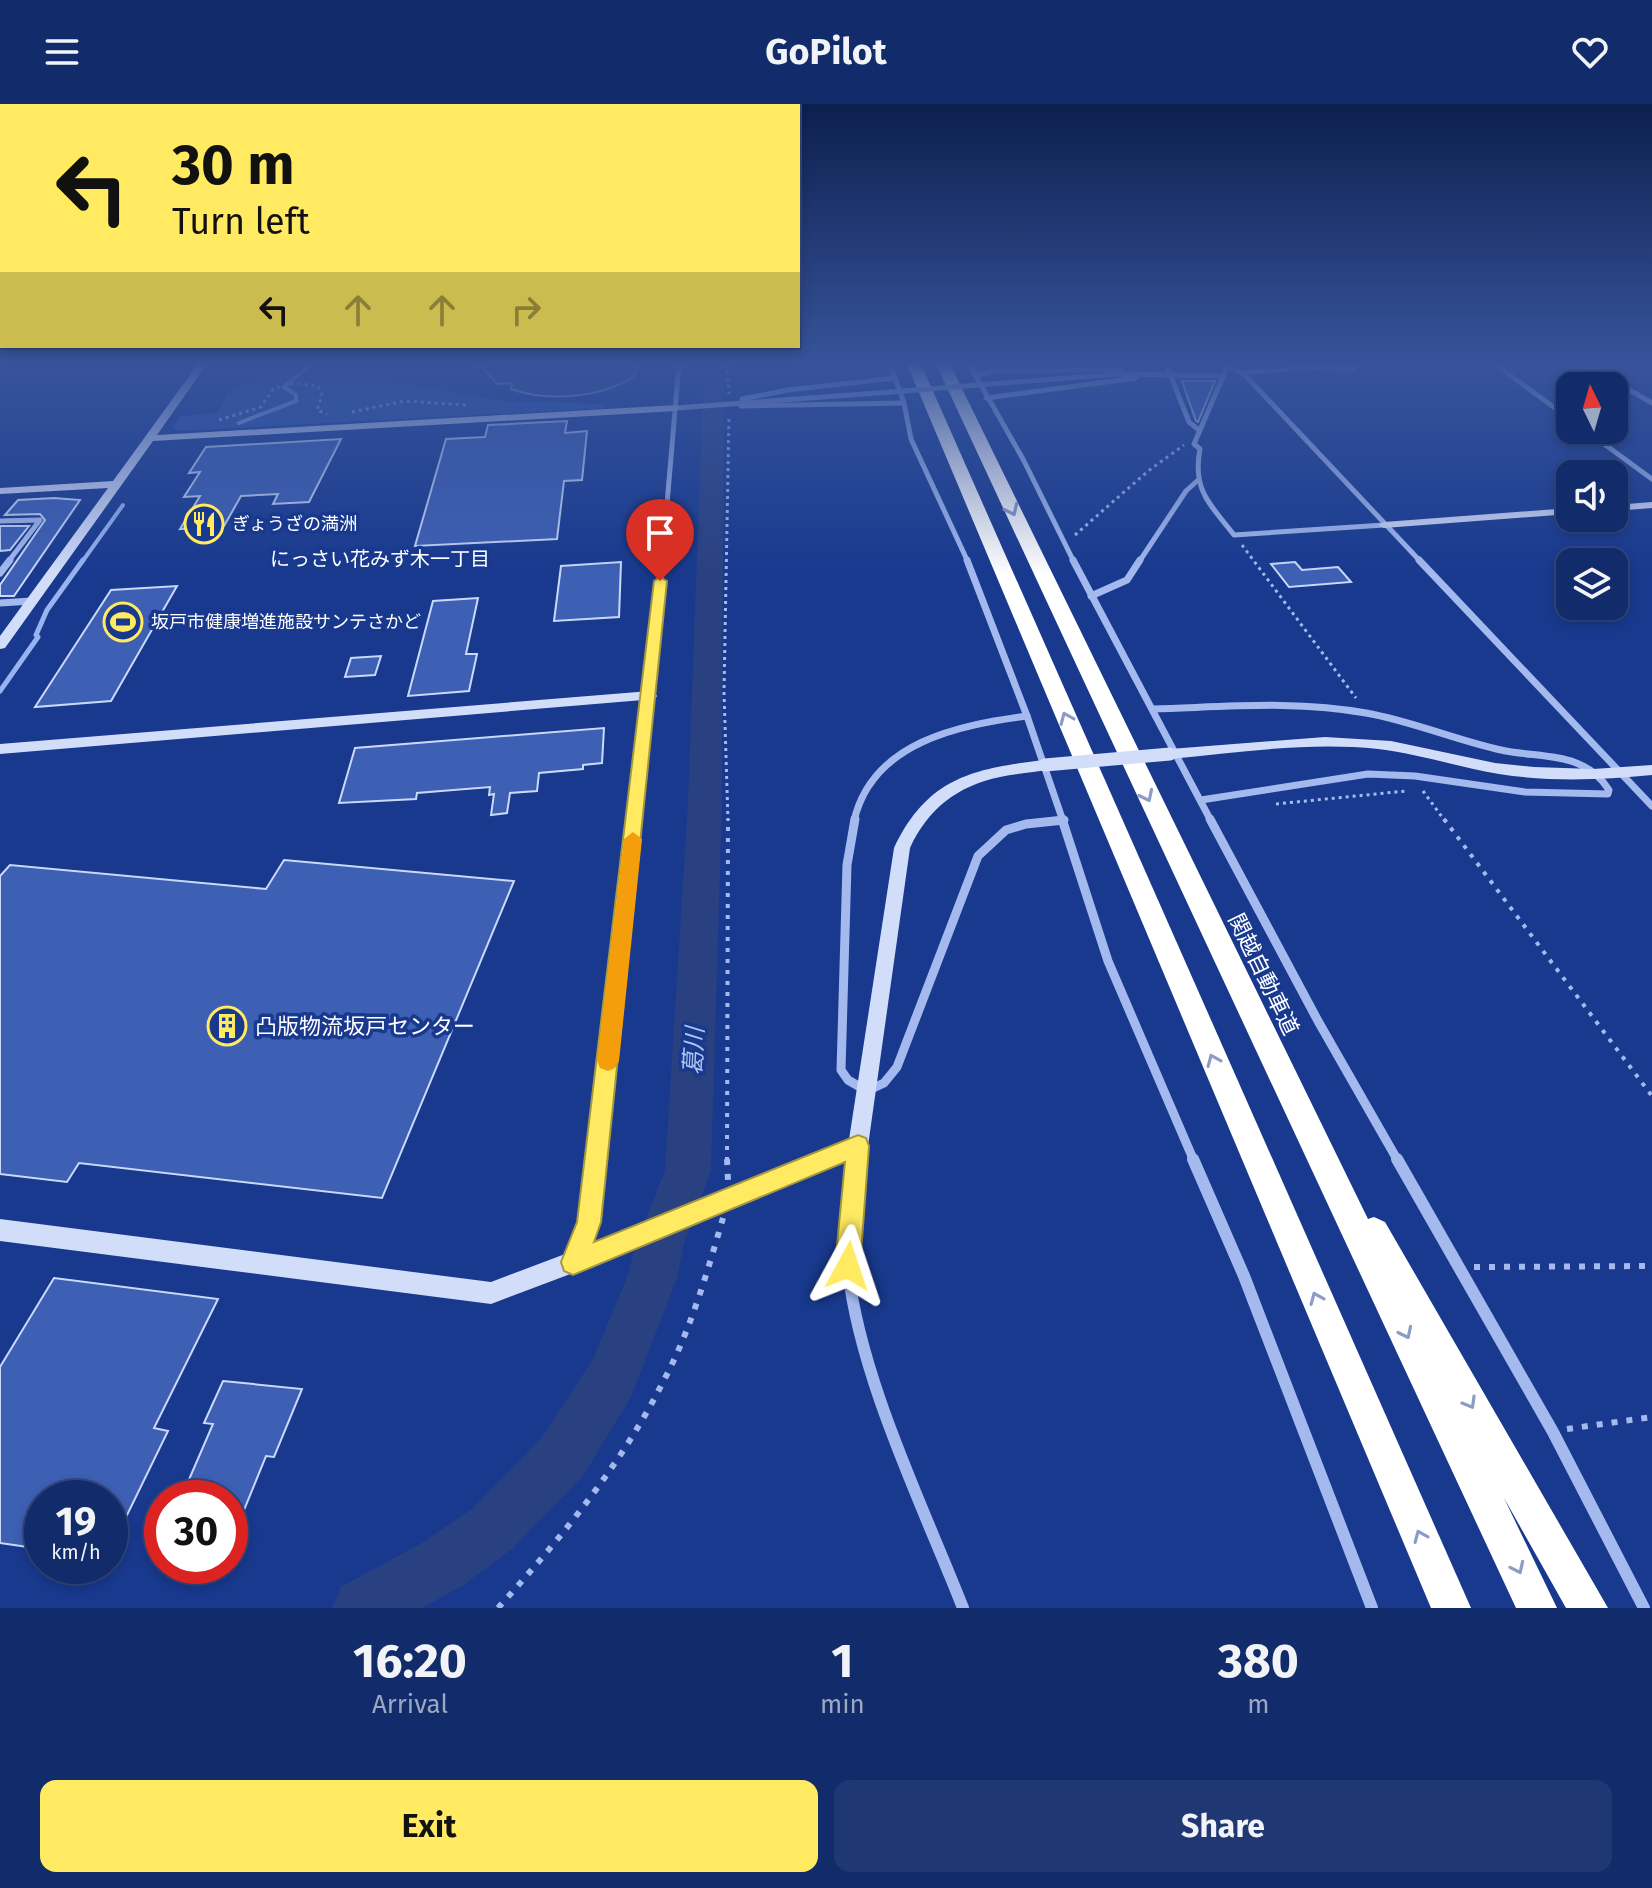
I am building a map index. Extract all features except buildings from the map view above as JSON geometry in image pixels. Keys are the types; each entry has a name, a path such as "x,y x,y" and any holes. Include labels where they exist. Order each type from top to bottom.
{"highway":[{"path":"932,434 1451,1608"},
{"name":"関越自動車道","path":"976,434 1537,1608"},
{"path":"1266,1043 1588,1608"}],"street":[{"path":"0,645 152,434"},
{"path":"149,438 216,434"},
{"path":"573,1262 589,1222 650,696 674,434"},
{"path":"910,434 970,566 1027,716 1064,820 1108,961 1244,1276 1372,1608"},
{"path":"1008,434 1153,709 1173,754 1201,800 1318,1021 1553,1432 1644,1608"},
{"path":"1198,434 1194,444 1200,449 1197,481 1234,535 1556,512"},
{"path":"1300,434 1652,806"},
{"path":"1604,444 1652,479"},
{"path":"1091,596 1127,580 1186,491 1197,481"},
{"path":"0,491 115,484"},
{"path":"1628,507 1652,505"},
{"path":"0,521 40,520 0,573"},
{"path":"0,559 12,558"},
{"path":"0,603 32,601"},
{"path":"0,749 650,696"},
{"path":"1153,709 1283,707 1367,713 1513,753 1577,759 1598,774 1606,784 1608,794 1525,792 1415,776 1368,774 1201,800"},
{"path":"867,1091 848,1080 841,1070 848,848 857,809 872,782 897,756 921,740 949,728 1027,716"},
{"path":"963,1608 881,1400 858,1323 848,1266 858,1146 902,848 907,833 932,801 956,784 990,772 1292,743 1349,742 1401,747 1527,772 1598,774 1652,770"},
{"path":"867,1091 884,1083 897,1067 978,856 990,840 1023,823 1064,820"},
{"path":"0,1230 491,1293 608,1249 723,1199 858,1146"}],"path":[{"path":"498,1608 599,1485 654,1400 711,1263 723,1199 725,1100 728,817 724,692 728,434"},
{"path":"1065,543 1172,449 1194,444"},
{"path":"1234,535 1367,713"},
{"path":"1415,776 1652,1096"},
{"path":"1274,804 1466,784"},
{"path":"1457,1267 1652,1266"},
{"path":"1553,1432 1652,1417"}],"waterway":[{"name":"葛川","path":"362,1608 441,1565 492,1529 563,1456 612,1378 652,1278 660,1244 688,1170 705,802 713,434"},
{"path":"82,562 123,505"},
{"path":"0,691 38,637 36,635 47,610 83,560"}],"slow traffic":[{"path":"608,1061 633,839"}],"place":[{"name":"ぎょうざの満洲","path":"204,524"},
{"name":"坂戸市健康増進施設サンテさかど","path":"123,622"},
{"name":"凸版物流坂戸センター","path":"227,1026"}],"district":[{"name":"にっさい花みず木一丁目","path":"380,559"}],"route":[{"path":"660,581 650,696 589,1222 573,1262 858,1146 848,1266"}]}
